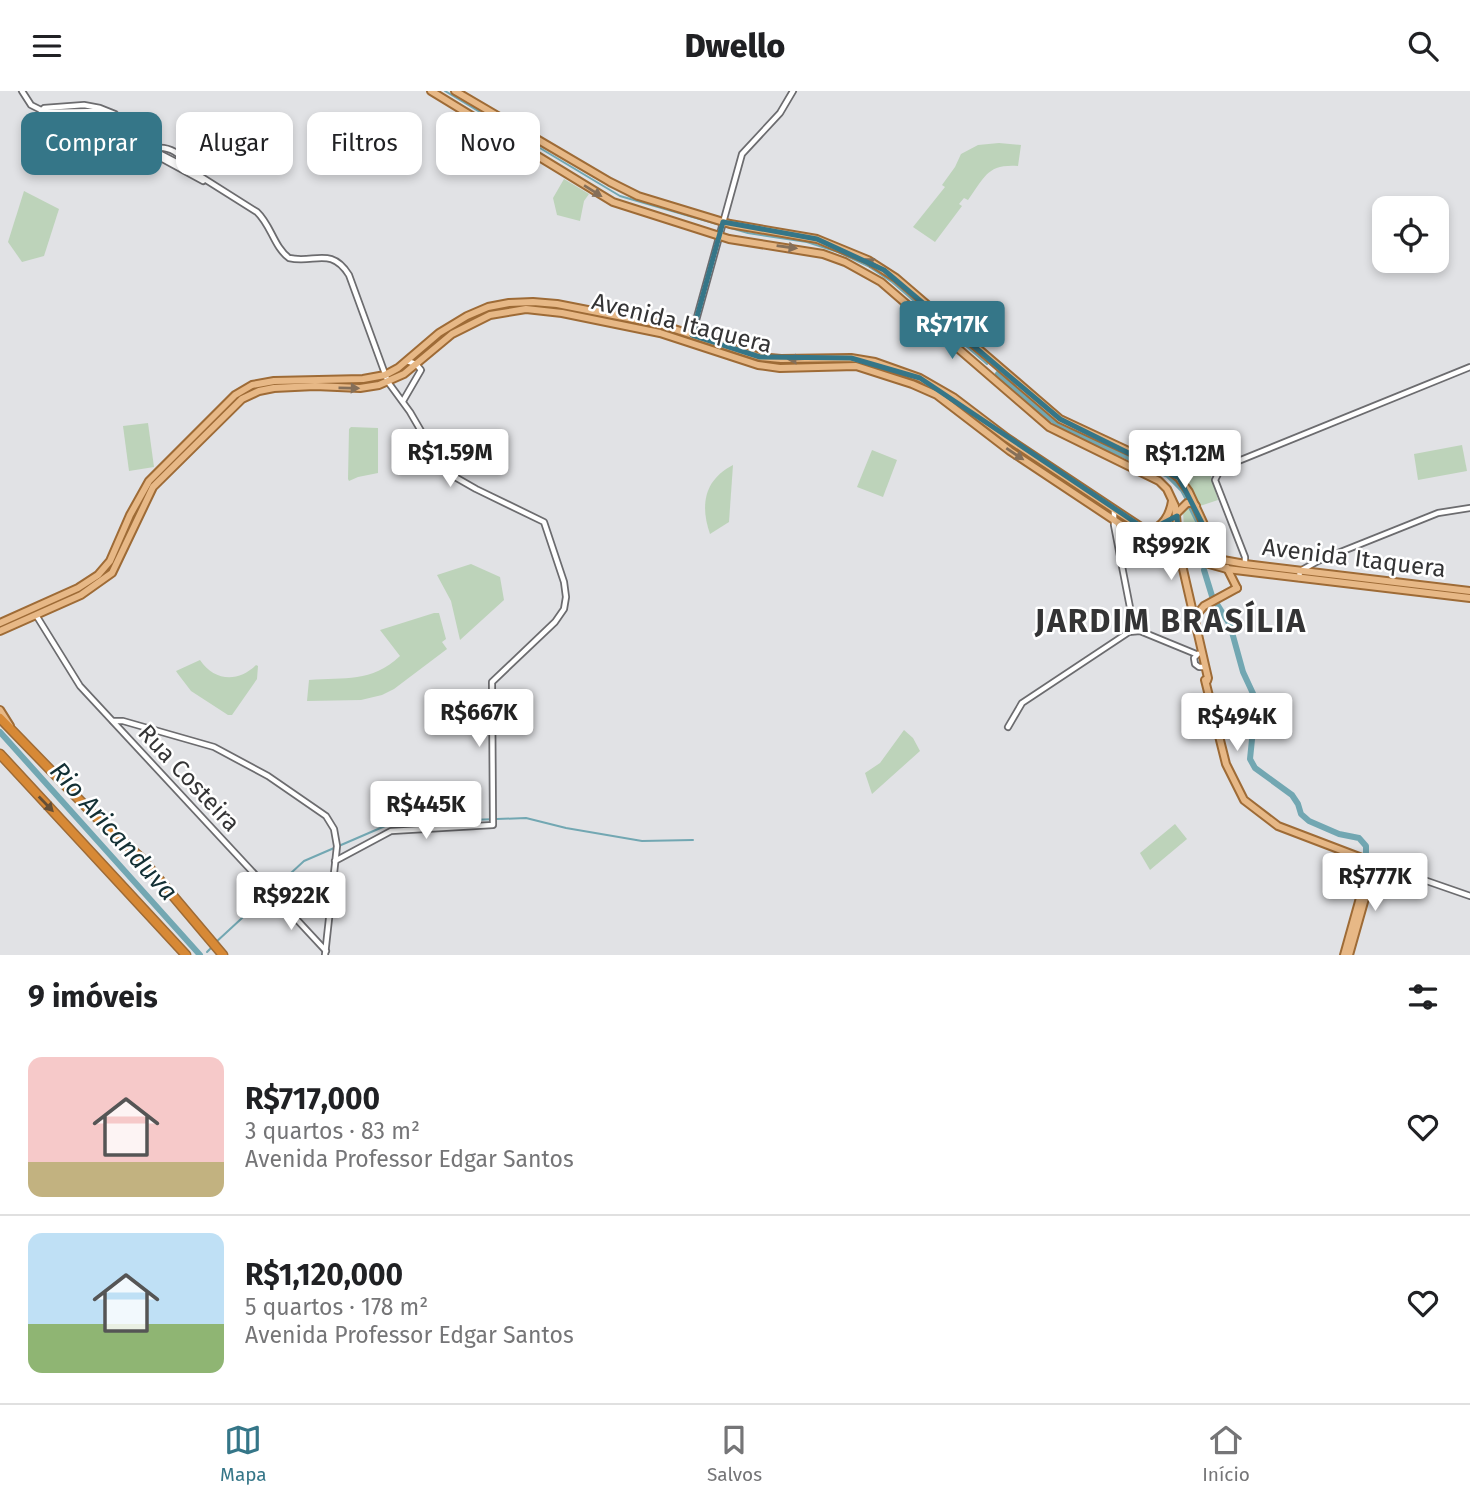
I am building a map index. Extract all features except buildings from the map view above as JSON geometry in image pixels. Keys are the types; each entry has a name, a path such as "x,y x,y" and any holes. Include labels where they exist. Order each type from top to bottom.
{"highway":[{"path":"0,718 96,817 141,858 221,953"},
{"path":"0,754 186,955"}],"main road":[{"path":"431,91 613,202 720,235 815,252 841,260 866,273 881,282 1049,427 1159,481 1173,499 1179,552 1200,660 1226,764 1244,800 1278,826 1372,862 1347,955"},
{"path":"456,91 629,192 723,223 817,239 852,252 878,266 896,278 1060,419 1175,474 1185,485 1198,508 1221,560 1237,588"},
{"name":"Avenida Itaquera","path":"0,623 78,588 99,575 110,561 130,515 149,481 235,395 252,386 273,381 386,379 429,341 467,316 498,305 520,302 560,305 659,324 760,357 851,358 875,362 920,378 953,397 1007,438 1179,552 1246,568 1470,598"},
{"name":"Avenida Itaquera","path":"0,631 89,590 111,573 153,487 242,399 274,388 360,388 404,374 419,367 452,334 479,319 506,311 553,311 660,333 758,365 780,368 856,366 923,388 945,401 1002,445 1148,543 1227,569 1246,568"},
{"path":"660,333 689,338 692,335"},
{"path":"1147,531 1155,530 1162,523 1173,499"},
{"path":"1176,514 1187,503 1194,503 1198,508"},
{"path":"1194,619 1204,606 1237,588 1246,568"},
{"name":"Avenida Itaquera","path":"1300,575 1470,591"},
{"path":"1190,603 1204,606"},
{"path":"0,709 10,728"}],"street":[{"path":"22,91 31,105 41,111 106,111"},
{"path":"692,335 742,154 780,113 793,91"},
{"path":"57,100 62,106"},
{"path":"41,111 44,108 62,106 85,106 106,111"},
{"path":"162,155 260,215 280,250 289,258 330,258 343,267 349,275 386,379 403,401 446,471 544,522 565,589 564,609 555,622 492,682 493,822 391,831 335,861"},
{"path":"162,159 204,181"},
{"path":"403,401 419,367 407,361"},
{"path":"1246,568 1245,557 1215,480 1219,471 1470,367"},
{"path":"1300,575 1318,561 1427,517 1470,508"},
{"path":"530,516 536,515 540,510"},
{"path":"1114,510 1133,623"},
{"name":"Rua Costeira","path":"36,615 77,682 326,953"},
{"path":"1133,623 1139,625 1140,631"},
{"path":"1129,632 1128,627 1133,623"},
{"path":"1008,727 1022,703 1129,632 1140,631 1200,660"},
{"path":"112,721 123,721 214,747 330,820 337,844 326,953"},
{"path":"1372,862 1470,896"}],"highlighted area":[{"path":"723,222 817,239 884,270 1060,419 1179,478 1221,560 1179,548 1177,516 1148,531 920,378 851,358 760,357 692,335"}],"green space":[{"path":"978,145 1021,145 1018,166 1000,167 988,174 968,200 964,198 959,204 962,206 935,242 913,227 945,187 942,185 961,154"},
{"path":"564,179 589,194 584,201 580,221 557,215 553,198"},
{"path":"24,191 59,209 44,256 22,262 8,242"},
{"path":"148,423 154,467 129,471 123,426"},
{"path":"378,428 378,473 349,481 349,429"},
{"path":"1462,445 1467,471 1418,480 1414,454"},
{"path":"872,450 897,460 883,497 857,487"},
{"path":"733,465 729,522 710,534 705,513 707,494 716,478"},
{"path":"1183,470 1190,474 1194,471 1211,476 1218,500 1200,506 1181,474"},
{"path":"1192,509 1211,551 1185,543 1183,512"},
{"path":"471,564 500,577 504,600 460,640 451,601 437,575"},
{"path":"439,613 446,639 442,642 447,649 394,689 361,700 307,701 309,680 368,675 389,665 400,656 380,630"},
{"path":"200,660 212,672 226,677 242,675 258,666 257,679 232,715 191,691 176,671"},
{"path":"904,730 913,738 920,751 872,794 865,773 880,763"},
{"path":"1175,824 1187,839 1150,870 1140,853"}],"waterway":[{"path":"445,91 620,196 748,233 807,242 868,266 892,282 987,364"},
{"path":"998,374 1066,429 1168,475 1183,490 1189,501"},
{"path":"1190,505 1202,529 1205,553"},
{"path":"1204,570 1212,596"},
{"path":"1217,604 1230,625 1243,672 1256,700 1250,759 1255,768 1292,795 1301,814 1309,821 1339,834 1359,838 1366,846 1366,854"},
{"name":"Rio Aricanduva","path":"0,732 200,955"},
{"path":"215,943 304,861 392,823 526,818 642,841 693,840"},
{"path":"207,952 212,947"}],"district":[{"name":"JARDIM BRASÍLIA","path":"1171,621"}]}
